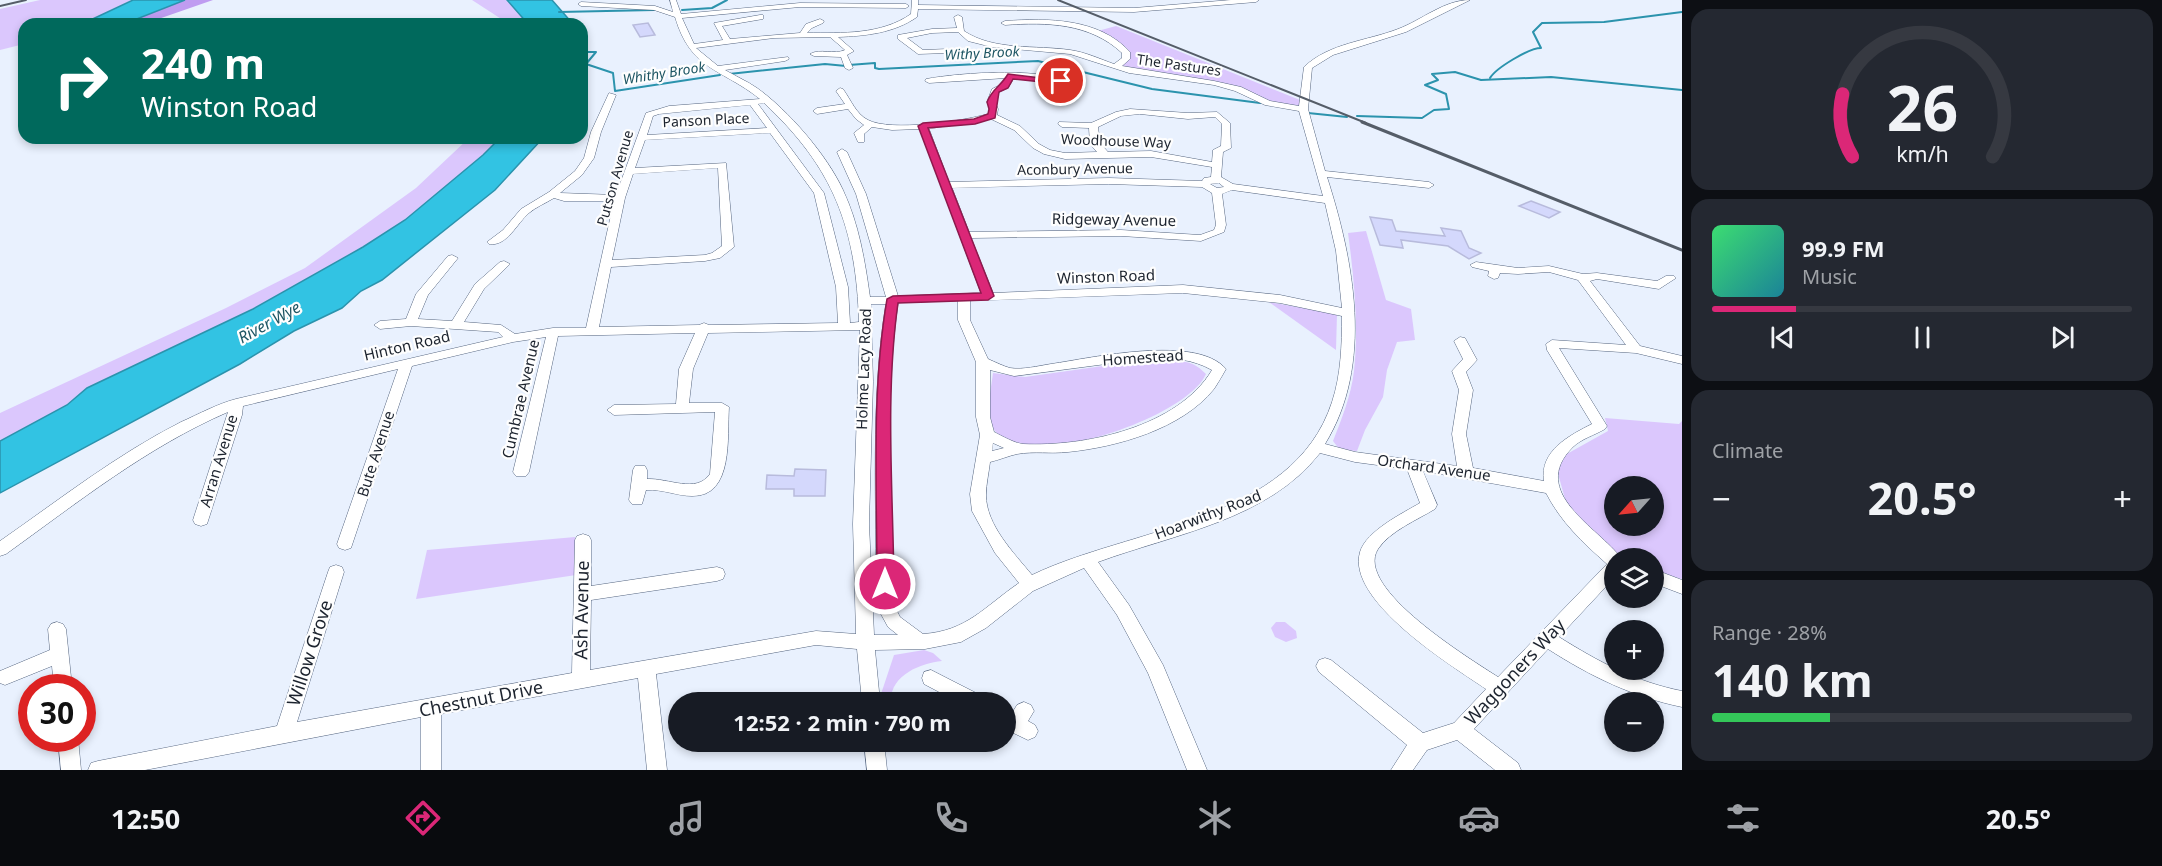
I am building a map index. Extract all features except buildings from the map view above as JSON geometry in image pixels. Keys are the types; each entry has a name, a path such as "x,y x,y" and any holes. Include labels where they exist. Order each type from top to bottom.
{"street":[{"name":"Holme Lacy Road","path":"673,0 691,46 703,59 760,101 814,155 837,188 850,223 866,301 861,502 865,642 869,692"},
{"path":"720,11 734,0"},
{"path":"691,46 756,38 832,35 904,23 914,15 915,3 1134,10 1256,0"},
{"path":"1303,109 1308,67 1322,56 1401,31 1467,0"},
{"path":"581,4 655,4 678,16 813,5 906,6"},
{"path":"1060,24 1070,15"},
{"path":"728,42 717,25 760,17"},
{"path":"948,51 921,52 901,37 932,31 960,30 958,17"},
{"path":"1005,23 1015,19 1060,24 1098,33 1122,46 1126,52 1126,59 1115,67"},
{"path":"802,35 809,26 820,21"},
{"name":"The Pastures","path":"960,30 971,39 992,45 1057,49 1115,67 1166,78 1214,83 1238,89 1268,103 1303,109"},
{"path":"814,54 843,54 850,51 850,48 832,35"},
{"path":"756,38 766,48"},
{"path":"843,54 849,68"},
{"path":"717,69 785,59"},
{"path":"929,81 988,75 1061,81 1073,87 1055,100"},
{"path":"840,91 860,118 870,125 880,127 923,126 975,122 992,116 994,109 991,102 996,91 1005,86 1011,76"},
{"path":"493,242 507,232 525,211 553,194 584,166 612,95"},
{"path":"1148,110 1151,99"},
{"path":"760,101 774,130 819,193 842,287 844,325"},
{"name":"Putson Avenue","path":"591,330 620,198 647,119 657,110 760,101"},
{"path":"817,111 852,106"},
{"name":"Hoarwithy Road","path":"865,642 940,640 964,632 986,620 1029,584 1087,559 1197,522 1267,492 1300,467 1316,447 1336,414 1343,386 1346,314 1345,279 1338,233 1303,109"},
{"path":"1062,124 1093,126 1111,115 1148,110 1189,116 1217,115 1226,123 1228,135 1226,148 1218,150 1215,165 1217,185 1228,190 1230,187 1328,200"},
{"path":"1134,111 1142,121"},
{"name":"Woodhouse Way","path":"992,116 1017,128 1036,146 1047,152 1065,156 1151,153 1215,165"},
{"path":"861,140 859,133 870,125"},
{"path":"923,126 988,296"},
{"path":"1093,126 1095,144 1105,154"},
{"name":"Panson Place","path":"640,138 774,130"},
{"name":"Holme Lacy Road","path":"842,152 861,194 893,299 886,343 884,384 885,605 894,622 917,640"},
{"path":"606,264 705,258 716,256 728,247 723,165 629,171"},
{"path":"1320,172 1429,185"},
{"name":"Aconbury Avenue","path":"946,185 1108,181 1217,185"},
{"name":"Ridgeway Avenue","path":"966,235 1121,233 1201,238 1220,232 1217,185"},
{"path":"553,194 564,198 620,198"},
{"path":"411,322 422,294 452,258"},
{"path":"456,325 479,287 504,264"},
{"path":"1476,265 1495,273 1549,269 1583,278 1597,276 1659,285 1670,278"},
{"path":"1583,278 1585,284 1636,349"},
{"name":"Winston Road","path":"866,301 1183,289 1280,299 1346,314"},
{"path":"964,296 964,320 983,362 983,417 987,435 978,494 980,511 1001,549 1029,584"},
{"path":"380,325 411,322 501,329 513,338"},
{"name":"Hinton Road","path":"0,550 164,436 196,419 236,403 513,338 553,332 704,327 865,326"},
{"path":"682,408 686,369 704,327"},
{"name":"Cumbrae Avenue","path":"521,472 553,332"},
{"path":"1460,341 1470,360 1459,370 1466,390 1459,434 1466,472"},
{"path":"1604,551 1570,521 1551,488 1552,468 1560,453 1569,442 1600,426 1553,350 1552,344 1636,349 1682,360"},
{"name":"Homestead","path":"983,362 1013,372 1118,358 1188,354 1206,358 1219,369 1206,390 1185,407 1155,424 1115,437 1071,447 1020,449 984,457"},
{"name":"Bute Avenue","path":"345,544 406,364"},
{"name":"Arran Avenue","path":"201,520 235,415 236,403"},
{"path":"614,410 722,407 717,474 710,485 693,491 661,484 639,485"},
{"path":"987,435 1020,449"},
{"name":"Orchard Avenue","path":"1316,447 1351,456 1466,472 1551,488"},
{"path":"1413,465 1429,505 1375,541 1368,552 1366,565 1379,592 1403,620 1499,688"},
{"name":"Ash Avenue","path":"581,680 583,540"},
{"path":"1087,559 1123,610 1156,671 1197,770"},
{"name":"Willow Grove","path":"284,733 336,572"},
{"path":"584,594 717,574"},
{"name":"Waggoners Way","path":"1510,770 1460,730 1604,577"},
{"path":"1664,580 1682,587"},
{"path":"57,629 62,674"},
{"name":"Chestnut Drive","path":"98,770 284,733 431,709 646,667 816,638 865,642"},
{"path":"1546,638 1601,673 1652,694 1682,699"},
{"path":"5,677 60,654"},
{"path":"1325,666 1420,743"},
{"path":"646,667 657,770"},
{"path":"931,678 957,692"},
{"path":"431,709 431,770"},
{"path":"1401,770 1420,743 1460,730"},
{"path":"69,752 71,770"},
{"path":"875,752 877,770"}],"shaded area":[{"path":"40,0 132,0 94,18 18,18 18,46 0,50 0,9"},
{"path":"185,0 213,0 161,18 139,18"},
{"path":"472,0 507,0 523,18 500,18"},
{"path":"1116,26 1300,100 1303,109 1272,103 1226,85 1115,66 1125,58 1126,52 1094,32"},
{"path":"463,144 494,144 405,220 363,247 292,289 88,388 67,405 0,441 0,413 226,308 305,268 416,188"},
{"path":"1366,231 1386,300 1411,309 1415,340 1397,342 1387,370 1383,397 1365,430 1357,451 1340,450 1333,441 1351,389 1356,337 1348,233"},
{"path":"1269,302 1337,314 1336,350"},
{"path":"1179,361 1194,364 1206,374 1193,391 1169,407 1139,422 1105,435 1070,443 1038,446 1012,442 995,431 992,425 989,403 993,373 1025,377 1117,364"},
{"path":"1605,418 1679,424 1682,421 1682,579 1664,574 1664,548 1607,548 1567,506 1557,470 1565,455 1608,431"},
{"path":"575,537 576,575 416,599 427,550"},
{"path":"1276,622 1285,622 1296,631 1297,638 1286,642 1275,637 1271,628"},
{"path":"924,650 933,653 942,661 925,664 909,672 896,684 892,692 882,692 894,655"}],"water":[{"path":"133,0 185,0 139,18 95,18"},
{"path":"507,0 552,0 568,18 523,18"},
{"name":"River Wye","path":"494,144 537,144 495,190 382,280 361,291 342,308 294,331 240,364 0,493 0,441 67,405 87,388 253,309 363,247 405,220"}],"waterway":[{"path":"682,10 712,8 727,0"},
{"path":"559,12 654,10"},
{"path":"1490,78 1513,59 1541,48 1533,32 1542,23 1604,22 1682,12"},
{"name":"Whithy Brook","path":"588,52 596,52 588,62"},
{"name":"Withy Brook","path":"849,65 875,63 875,68 879,69 1038,61 1152,89 1260,103"},
{"name":"Withy Brook","path":"729,74 825,64 846,66"},
{"name":"Whithy Brook","path":"588,65 613,73 615,91 720,75"},
{"path":"1357,116 1422,118 1434,110 1449,109 1446,94 1425,85 1438,80 1432,74 1455,72 1481,80 1551,77 1682,90"},
{"path":"1308,113 1347,117"}],"railway":[{"path":"0,6 26,0"},
{"path":"1058,0 1366,123"},
{"path":"1362,122 1682,250"}],"route":[{"path":"885,584 884,384 886,343 893,299 988,296 923,126 975,122 992,116 994,109 991,102 996,91 1005,86 1011,76 1061,81"}]}
